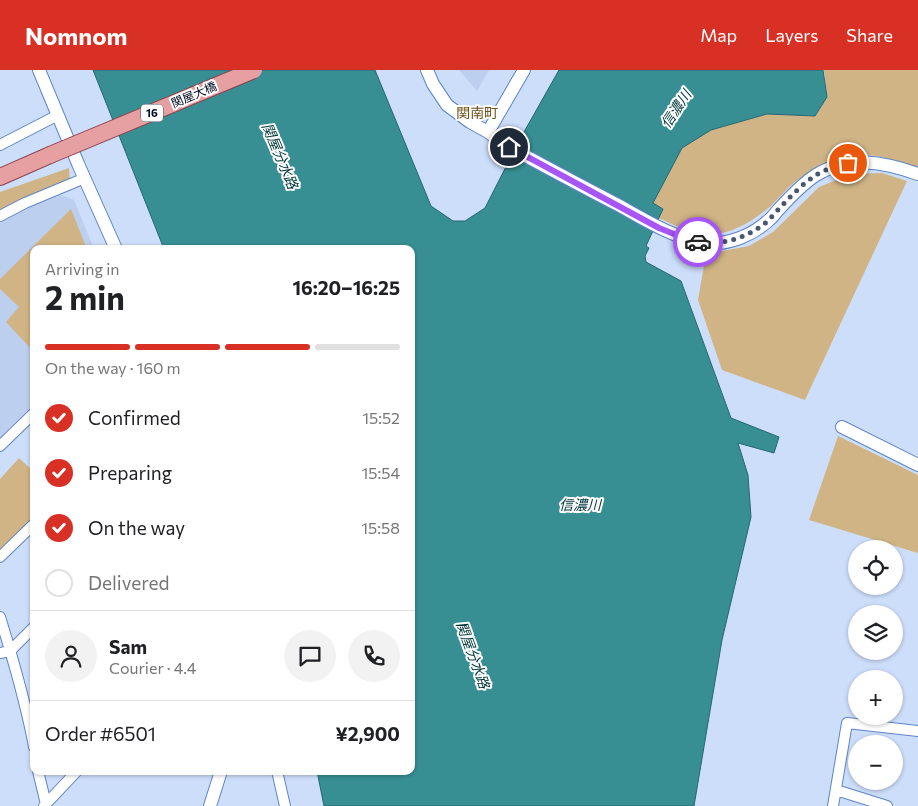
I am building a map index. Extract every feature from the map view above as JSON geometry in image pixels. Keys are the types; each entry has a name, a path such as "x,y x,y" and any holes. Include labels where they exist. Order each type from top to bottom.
{"main road":[{"name":"関屋大橋","path":"0,177 254,70"}],"street":[{"path":"39,70 114,245"},
{"path":"427,70 433,84 447,105 470,122 509,147 659,228 694,242 706,244 720,243 741,237 762,226 795,192 816,175 831,168 848,163 882,163 918,174"},
{"path":"488,132 524,70"},
{"path":"0,145 58,115"},
{"path":"0,216 25,203 85,178"},
{"path":"0,446 30,417"},
{"path":"842,427 918,465"},
{"path":"0,557 30,528"},
{"path":"0,617 5,652 30,721"},
{"path":"5,652 30,630"},
{"path":"834,806 847,723 918,731"},
{"path":"39,775 49,804"},
{"path":"49,804 74,775"},
{"path":"210,806 220,775"},
{"path":"277,775 285,806"},
{"path":"836,790 886,806"}],"shaded area":[{"path":"459,70 489,70 477,91"},
{"path":"824,70 918,70 918,167 866,155 839,160 819,167 802,177 771,206 750,221 718,234 703,234 690,231 659,218 663,209 653,203 682,148 711,130 767,114 815,116 827,97"},
{"path":"69,168 70,182 0,214 0,192"},
{"path":"882,173 907,181 805,400 722,370 698,300 706,254 749,246 773,232 819,187 851,174"},
{"path":"61,195 74,200 92,245 30,245 30,408 0,438 0,223 23,210"},
{"path":"71,209 85,245 34,245"},
{"path":"30,249 30,348 6,322 19,307 0,289 0,279"},
{"path":"838,436 918,475 918,553 903,548 903,540 875,540 809,520"},
{"path":"19,458 30,468 30,526 0,555 0,479"}],"water":[{"name":"信濃川","path":"93,70 375,70 431,206 453,221 465,221 485,208 520,139 559,70 823,70 827,97 815,116 767,114 711,130 682,148 653,203 663,209 646,246 649,248 645,256 646,262 681,281 731,418 779,437 774,453 738,443 748,475 751,517 722,640 694,806 324,806 318,775 415,775 415,245 162,245"}],"way so far":[{"path":"698,242 706,244 732,241 752,232 770,219 795,192 816,175 848,163"}],"district":[{"name":"関南町","path":"477,113"}],"route":[{"path":"509,147 659,228 698,242"}],"water label":[{"name":"関屋分水路","path":"280,156"},
{"name":"関屋分水路","path":"473,655"}]}
